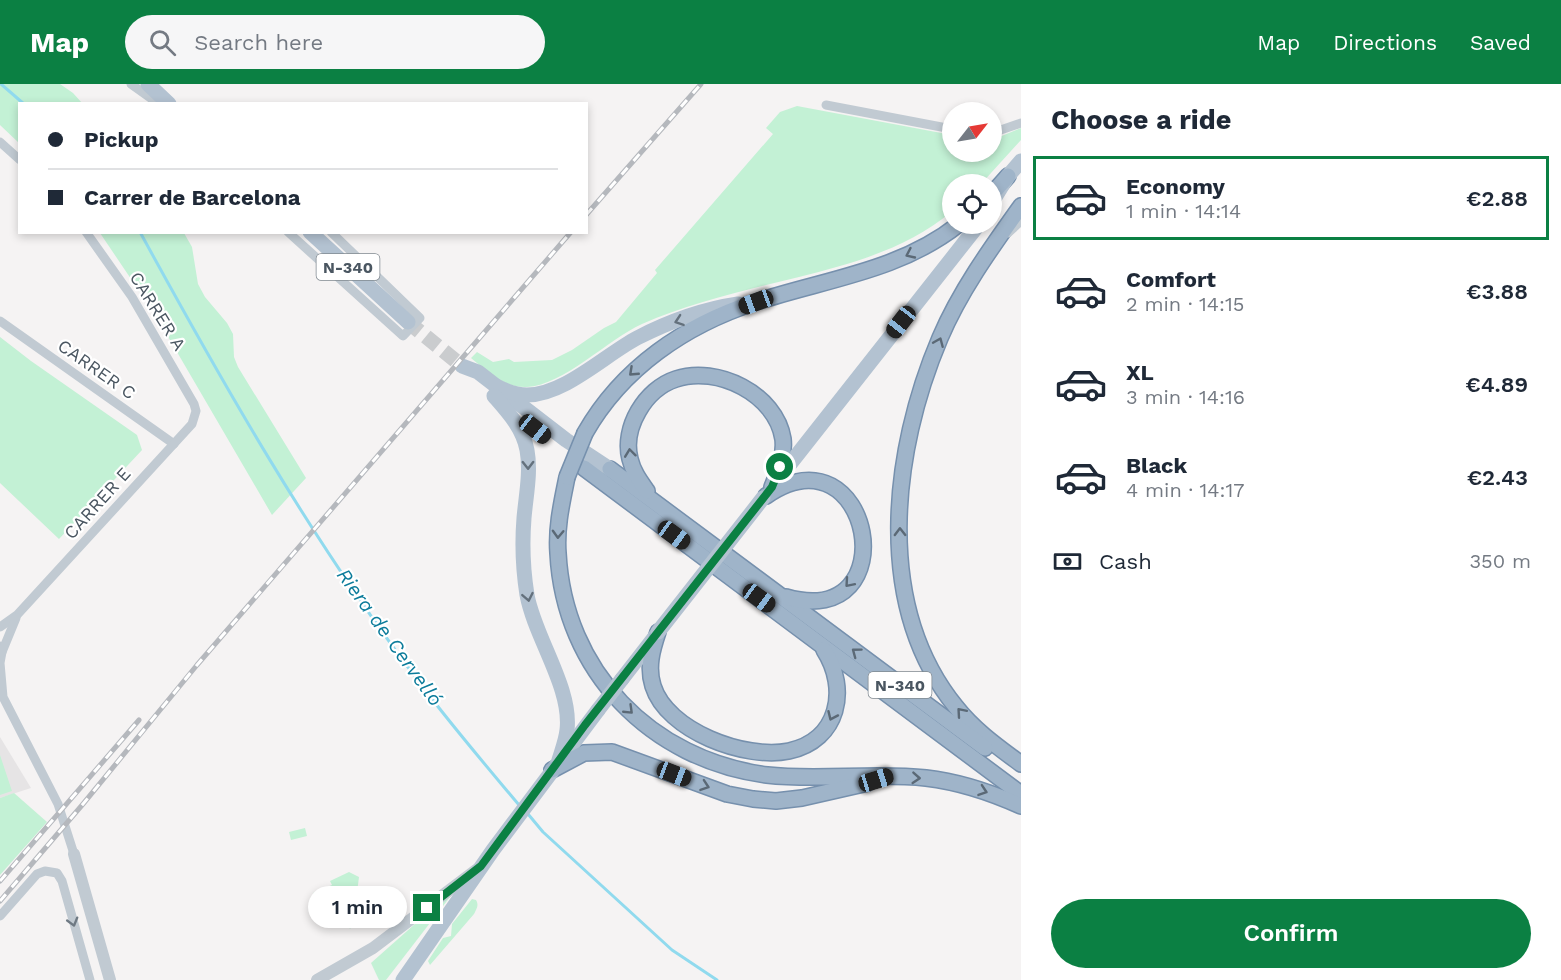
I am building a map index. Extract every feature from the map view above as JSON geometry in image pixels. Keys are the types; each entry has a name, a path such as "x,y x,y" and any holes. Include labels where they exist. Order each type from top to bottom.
{"highway":[{"path":"1002,186 1015,175"},
{"path":"1021,206 994,244 955,309 941,336 924,379 910,428 903,472 899,522 900,555 912,624 935,676 965,717 988,739 1021,764"},
{"path":"952,234 894,261 856,275 756,302 699,326 647,359 603,404 585,433 567,477 558,529 559,573 569,616 587,657 607,687 628,710 662,737 681,748 722,765 744,771 788,777 924,778 963,784 1021,806"},
{"path":"656,504 634,471 628,448 631,428 648,398 656,390 675,379 686,376 717,378 742,387 754,394 772,411 781,430 783,450 780,467 767,493"},
{"name":"N-340","path":"584,468 1021,794"},
{"name":"N-340","path":"610,469 1021,775"},
{"path":"767,493 795,481 823,483 849,502 860,521 864,547 859,569 849,585 832,597 811,602 780,596"},
{"path":"658,632 653,647 650,672 652,683 661,702 683,724 723,743 765,752 798,748 818,737 832,720 837,703 838,682 834,669 819,643"},
{"path":"551,771 584,753 612,752 727,794 776,801 825,793 888,776"}],"main road":[{"path":"148,84 168,102"},
{"path":"1002,194 1015,175 1021,161"},
{"path":"1002,190 1015,175"},
{"name":"N-340","path":"312,234 408,322"},
{"path":"403,980 456,901 551,771 965,234"},
{"path":"495,391 520,395 545,392 572,380 619,348 657,329 708,311 756,302"},
{"path":"495,391 513,418 527,448 528,473 523,562 527,596 532,616 560,685 566,708 567,730 551,771"},
{"name":"N-340","path":"495,391 584,468"},
{"name":"N-340","path":"495,391 610,469"},
{"path":"392,980 444,912 456,901"}],"street":[{"path":"131,84 156,102"},
{"path":"826,105 942,127"},
{"path":"1002,130 1021,123"},
{"path":"0,142 18,158"},
{"path":"994,244 1021,221"},
{"name":"CARRER A","path":"87,234 132,297 189,393 196,411"},
{"path":"290,234 403,336 420,318 333,234"},
{"name":"CARRER C","path":"0,321 174,444"},
{"name":"CARRER E","path":"0,627 17,615 174,444 192,424 196,411"},
{"name":"CARRER E","path":"2,695 1,649 17,615"},
{"path":"2,695 58,804 68,831 109,979"},
{"path":"317,980 373,948 481,866"},
{"path":"0,916 37,874 45,871 57,873 62,881 90,980"}],"shaded area":[{"path":"0,737 31,788 0,798"}],"green space":[{"path":"0,84 60,84 81,102 18,102 18,142 0,125"},
{"path":"797,106 942,133 942,162 1001,162 990,174 942,174 942,219 918,235 860,260 719,297 661,316 629,331 556,379 519,387 496,378 471,358 477,352 493,362 509,359 514,362 552,360 616,322 657,273 655,270 773,134 766,128 780,112"},
{"path":"1021,128 1021,140 1002,161 1002,136"},
{"path":"101,234 185,234 192,247 198,284 233,334 234,357 238,367 306,478 272,515 156,316"},
{"path":"0,337 137,435 142,450 59,539 0,483"},
{"path":"0,755 12,791 0,795"},
{"path":"14,793 47,822 0,875 0,798"},
{"path":"305,828 307,836 291,840 289,832"},
{"path":"349,872 359,877 353,924 350,929 339,906 323,913 313,893 332,885 330,881"},
{"path":"460,884 386,980 379,980 371,963"},
{"path":"472,899 477,903 474,914 430,965 428,961 443,938 451,936 452,924"}],"waterway":[{"name":"Riera de Cervelló","path":"1,84 22,102"},
{"name":"Riera de Cervelló","path":"141,234 235,402 338,568 426,691 519,805"},
{"name":"Riera de Cervelló","path":"528,814 543,832 672,950 717,980"}],"tunnel":[{"path":"408,322 462,366"}],"railway":[{"path":"588,213 701,84"},
{"path":"0,901 197,665 569,234"},
{"path":"0,881 139,720"}],"route":[{"path":"427,908 481,866 585,725 772,487 780,467"}]}
